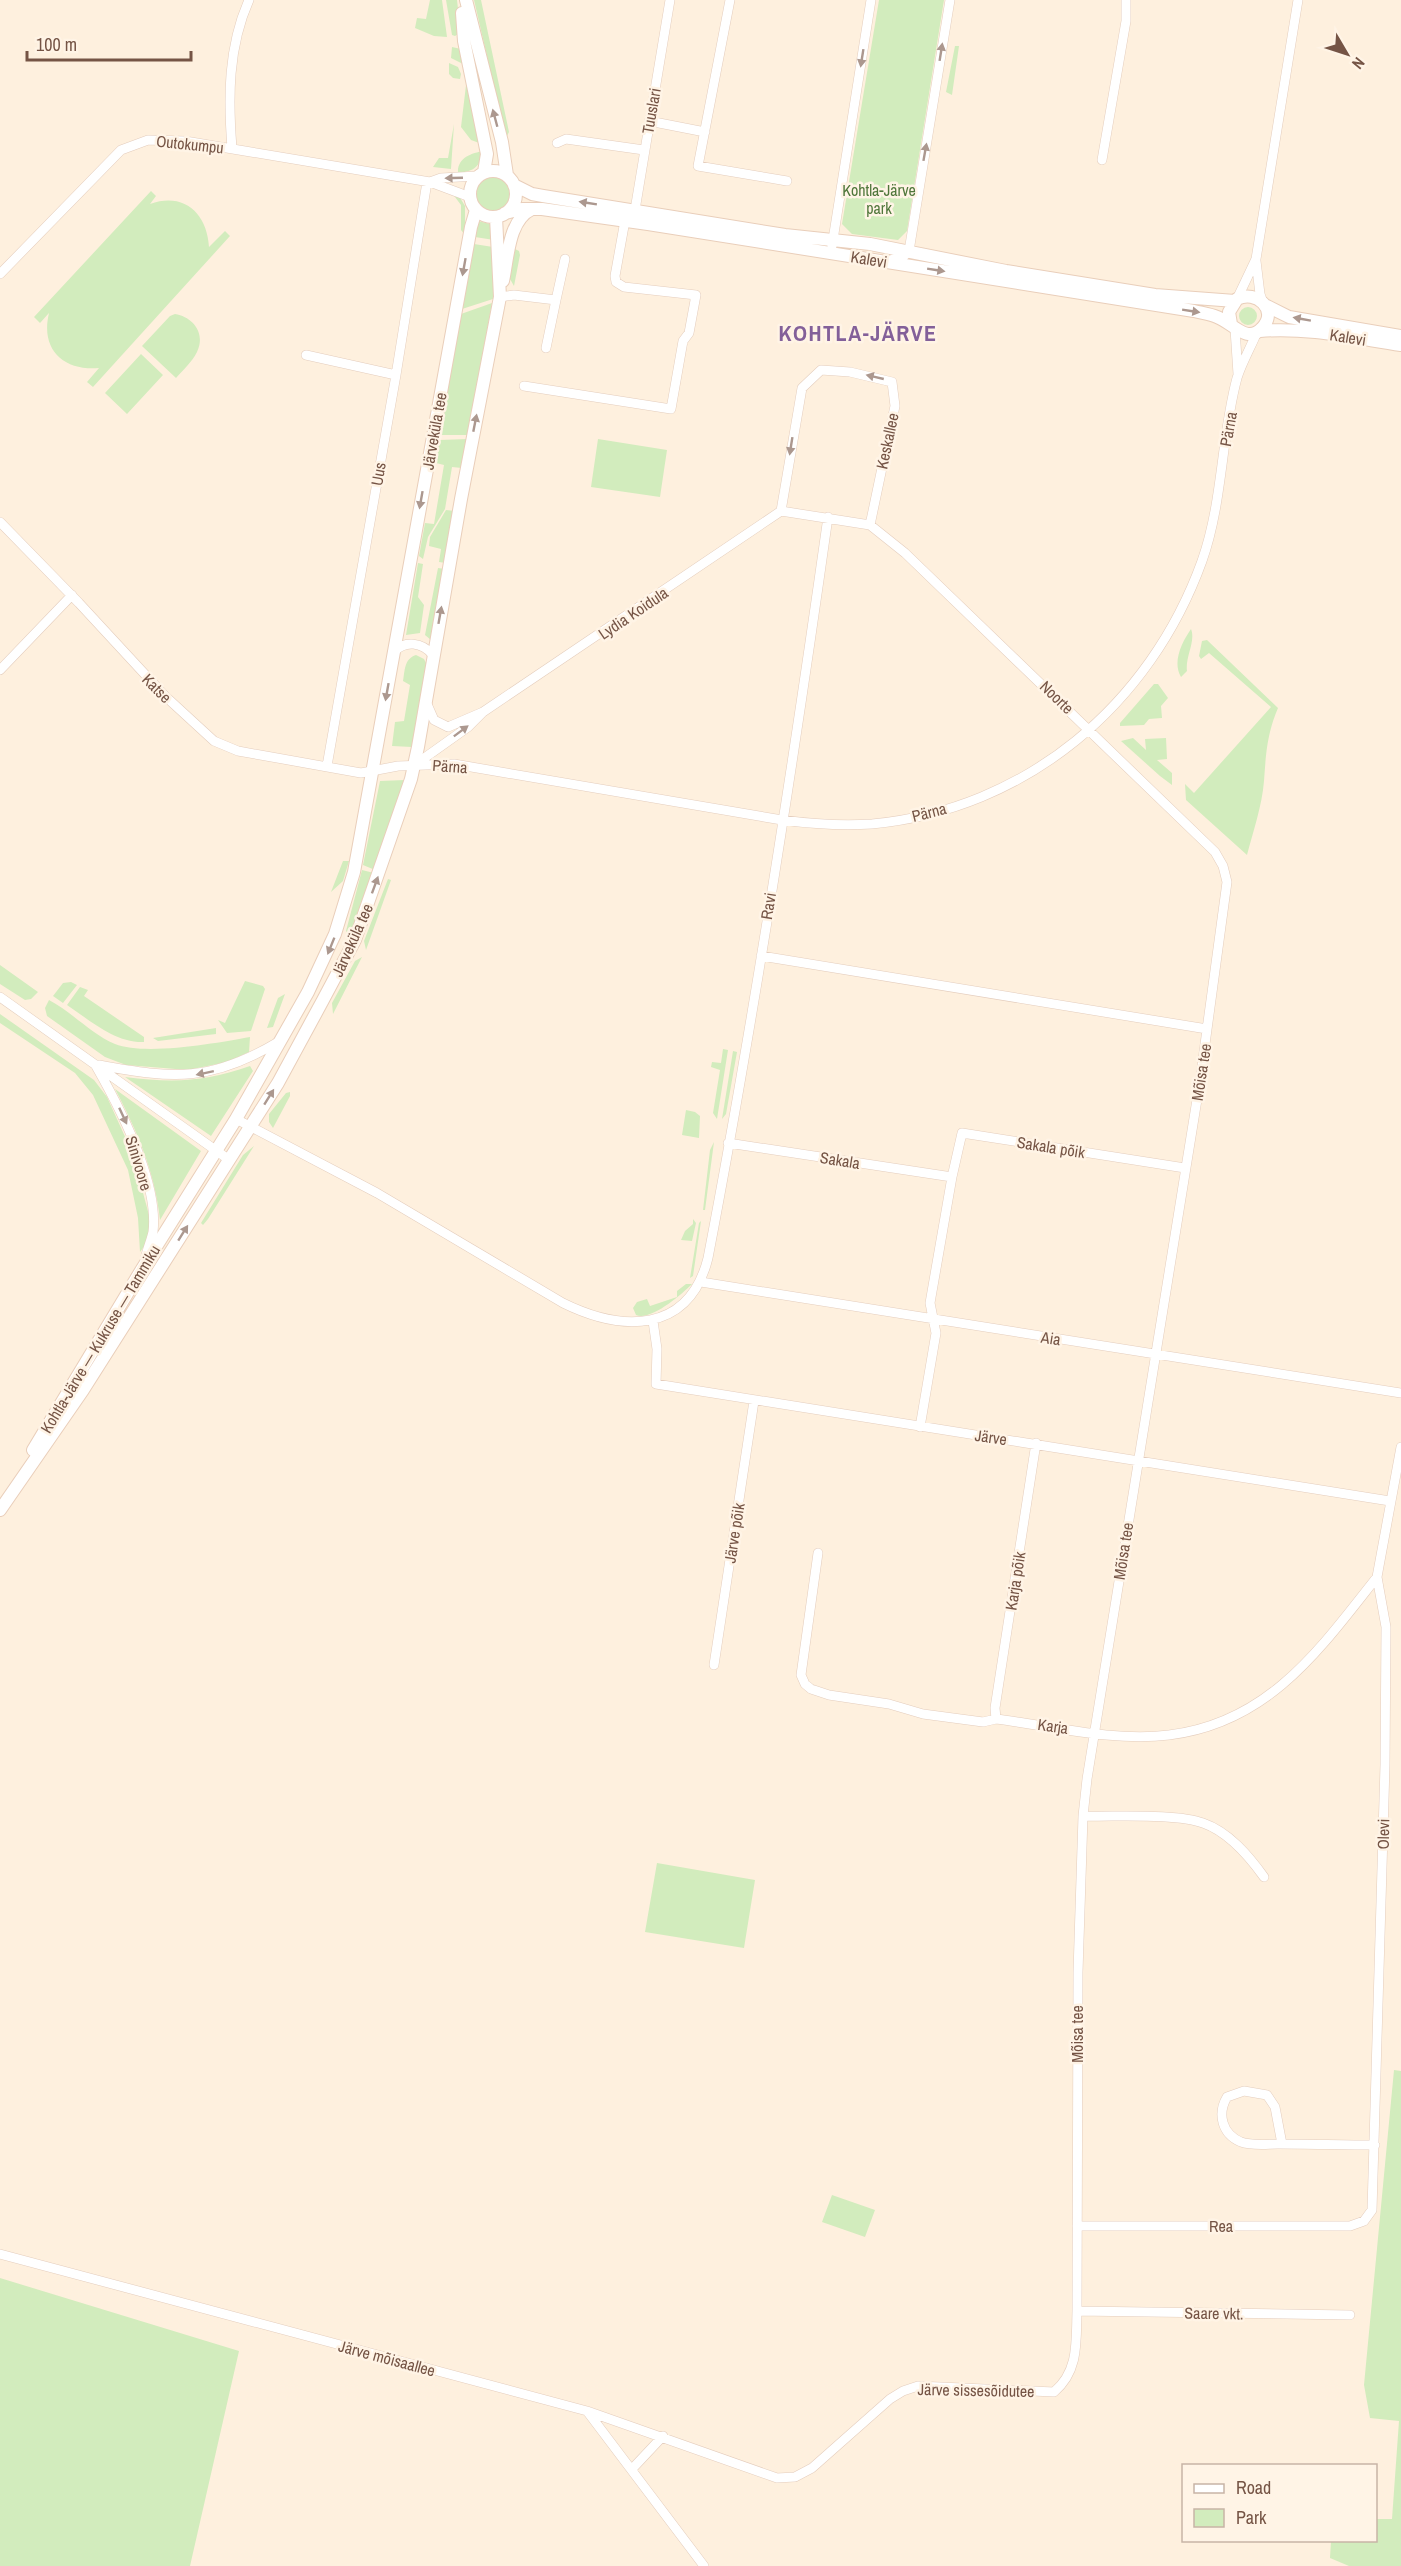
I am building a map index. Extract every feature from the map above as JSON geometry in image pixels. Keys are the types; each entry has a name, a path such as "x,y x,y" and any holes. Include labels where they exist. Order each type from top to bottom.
{"main road":[{"path":"461,0 465,41 487,154 481,174 472,183 470,197 476,210 489,217 501,215 514,204 516,197 466,0"},
{"path":"481,174 500,171 511,180"},
{"name":"Kalevi","path":"511,180 532,194 630,216 832,246 878,260 1194,311 1217,316 1248,334 1287,329 1401,345"},
{"path":"500,297 515,226 523,214 532,209"},
{"name":"Kalevi","path":"501,215 532,209 630,216"},
{"name":"Järveküla tee","path":"203,1172 236,1119 321,966 335,934 354,872 367,772 394,652 471,227 476,210"},
{"name":"Järveküla tee","path":"204,1199 278,1083 355,940 382,867 414,766 500,297 501,215"},
{"name":"Kalevi","path":"832,246 870,244 1006,271 1155,295 1236,300 1251,296 1289,317 1401,336"},
{"path":"1233,327 1229,312 1236,300"},
{"path":"1258,331 1268,317 1264,304"},
{"name":"Kohtla-Järve — Kukruse — Tammiku","path":"0,1509 47,1425 203,1172"},
{"name":"Kohtla-Järve — Kukruse — Tammiku","path":"0,1509 83,1390 204,1199"}],"street":[{"path":"232,148 229,116 230,73 240,20 249,0"},
{"name":"Tuuslari","path":"524,386 672,409 683,341 689,333 696,295 624,287 616,282 615,276 644,150 670,0"},
{"path":"730,0 698,166 787,181"},
{"path":"832,246 872,0"},
{"path":"878,260 896,260 909,251 950,0"},
{"path":"1102,160 1125,21 1126,0"},
{"path":"1236,300 1256,259 1298,0"},
{"path":"649,121 705,132"},
{"name":"Outokumpu","path":"0,274 110,160 128,147 148,140 164,139 232,148 429,182 470,197"},
{"path":"557,143 566,139 644,150"},
{"name":"Outokumpu","path":"429,182 441,178 481,174"},
{"name":"Uus","path":"327,766 429,182"},
{"path":"546,348 566,259"},
{"path":"1256,259 1264,304"},
{"path":"500,297 514,295 556,300"},
{"name":"Pärna","path":"1233,327 1238,376"},
{"name":"Pärna","path":"367,772 454,764 782,820 830,824 883,822 933,812 985,797 1044,764 1091,730 1148,665 1179,612 1202,560 1211,526 1238,376 1258,331"},
{"path":"306,355 396,375"},
{"name":"Keskallee","path":"781,511 802,388 821,370 850,372 892,382 895,406 870,525"},
{"path":"781,511 870,525"},
{"name":"Lydia Koidula","path":"428,686 428,711 442,726 454,726 483,712 781,511"},
{"name":"Ravi","path":"698,1287 709,1250 760,956 804,687 828,517"},
{"name":"Katse","path":"0,522 72,595 165,696 214,741 248,753 367,772"},
{"name":"Noorte","path":"870,525 905,553 1215,852 1223,866 1227,882"},
{"path":"0,670 72,595"},
{"path":"394,652 408,644 424,647 433,655"},
{"name":"Lydia Koidula","path":"414,766 468,727 483,712"},
{"name":"Mõisa tee","path":"1077,2226 1078,1972 1083,1816 1093,1732 1207,1029 1227,882"},
{"path":"760,956 1207,1029"},
{"name":"Sinivoore","path":"0,998 228,1159"},
{"name":"Sinivoore","path":"94,1064 148,1074 187,1076 236,1065 278,1042"},
{"name":"Sinivoore","path":"94,1064 120,1108 132,1137 150,1198 153,1233 142,1269"},
{"path":"236,1119 376,1193 563,1303 601,1317 634,1322 653,1321 678,1307 698,1287"},
{"name":"Sakala põik","path":"952,1178 962,1133 1185,1168"},
{"name":"Sakala","path":"728,1143 952,1178"},
{"path":"920,1427 934,1344 930,1303 952,1178"},
{"name":"Aia","path":"698,1287 933,1320 1401,1393"},
{"name":"Järve","path":"653,1321 657,1349 656,1384 920,1427 1138,1459 1230,1477 1390,1501"},
{"name":"Järve põik","path":"714,1665 754,1401"},
{"name":"Karja põik","path":"996,1719 995,1708 1036,1443"},
{"name":"Olevi","path":"1364,2221 1372,2210 1384,1788 1386,1627 1377,1576 1401,1447"},
{"name":"Karja","path":"819,1553 802,1656 801,1675 805,1684 811,1689 829,1695 890,1704 923,1714 983,1722 996,1719 1093,1732 1169,1735 1242,1714 1275,1692 1302,1668 1377,1576"},
{"path":"1083,1816 1179,1818 1202,1822 1214,1828 1248,1854 1264,1877"},
{"path":"1282,2144 1275,2107 1267,2095 1244,2091 1227,2097 1222,2105 1221,2117 1226,2131 1232,2138 1244,2143 1282,2144 1375,2145"},
{"name":"Rea","path":"1077,2226 1350,2226 1364,2221"},
{"name":"Järve sissesõidutee","path":"587,2411 777,2478 795,2476 812,2468 890,2399 918,2386 1054,2392 1065,2383 1072,2367 1076,2348 1077,2226"},
{"name":"Järve mõisaallee","path":"0,2253 587,2411"},
{"name":"Saare vkt.","path":"1077,2311 1350,2315"},
{"path":"587,2411 704,2566"},
{"path":"632,2469 663,2436"}],"green space":[{"path":"430,0 442,0 447,37 434,36 415,28 417,18 426,19"},
{"path":"446,0 457,0 460,26 455,36 452,35"},
{"path":"474,0 481,0 509,132 506,138"},
{"name":"Kohtla-Järve park","path":"879,0 944,0 907,231 898,240 852,234 842,224"},
{"path":"955,46 959,46 952,95 946,92"},
{"path":"452,47 461,49 482,144 471,140 461,127 467,77 463,64 451,58"},
{"path":"449,63 458,67 461,74 460,79 453,78 449,74"},
{"path":"454,124 451,169 433,167 439,158 448,158"},
{"path":"484,151 476,167 458,173 462,160 474,153"},
{"path":"493,177 505,182 510,194 505,206 493,211 481,206 476,194 481,182"},
{"path":"151,191 156,196 150,204 173,201 192,208 204,224 209,247 225,231 230,236 93,387 87,382 99,368 86,368 65,362 58,356 48,338 49,313 40,323 34,317"},
{"path":"452,193 459,196 465,206 465,235 461,230 461,205"},
{"path":"478,221 490,224 494,240 475,237"},
{"path":"474,244 493,247 493,299 462,309"},
{"path":"515,249 520,255 514,286 510,279"},
{"path":"492,303 468,435 440,435 461,314"},
{"path":"1248,307 1256,312 1257,316 1252,324 1248,325 1240,320 1239,316 1244,308"},
{"path":"175,314 192,322 200,338 195,356 176,378 142,346 170,316"},
{"path":"141,354 163,375 127,414 105,393"},
{"path":"468,439 462,468 452,467 445,509 428,537 423,559 419,556 425,523 434,524 444,465 436,463 439,440"},
{"path":"598,439 667,450 660,497 591,487"},
{"path":"446,510 455,511 446,563 439,562 441,549 429,546 430,537"},
{"path":"418,563 423,564 418,597 424,605 420,633 406,635"},
{"path":"438,568 445,569 431,640 425,635"},
{"path":"1191,629 1192,639 1187,671 1181,677 1178,671 1178,659 1184,640"},
{"path":"1207,640 1278,708 1269,735 1261,800 1247,855 1186,800 1185,784 1194,793 1271,707 1209,653 1201,659 1199,656 1202,641"},
{"path":"416,655 424,659 427,665 412,747 392,746 395,722 404,721 410,685 403,681 406,665 409,659"},
{"path":"1154,684 1158,684 1168,698 1161,706 1162,718 1149,719 1144,725 1120,726 1120,723"},
{"path":"1133,738 1146,750 1145,739 1166,738 1167,759 1157,760 1172,773 1172,785 1121,741"},
{"path":"405,780 375,870 363,865 380,781"},
{"path":"343,861 349,861 343,881 331,892"},
{"path":"362,870 374,873 352,932 348,934 346,931"},
{"path":"388,879 391,880 366,950 364,941"},
{"path":"362,957 333,1014 332,1003 355,961"},
{"path":"0,965 38,992 31,999 25,1000 0,984"},
{"path":"245,981 263,986 265,989 251,1031 227,1033 218,1020 225,1023"},
{"path":"71,982 77,985 63,1003 53,996 63,983"},
{"path":"80,987 88,990 84,996 144,1037 144,1042 113,1035 67,1005"},
{"path":"285,994 273,1027 267,1028 278,998"},
{"path":"49,1000 98,1035 115,1044 144,1049 162,1049 250,1037 249,1052 227,1062 188,1070 126,1065 105,1057 47,1016 45,1008"},
{"path":"0,1014 94,1080 107,1097 132,1152 149,1215 150,1227 146,1244 140,1252 138,1218 128,1170 93,1095 75,1073 0,1023"},
{"path":"216,1028 216,1034 158,1041 153,1038"},
{"path":"723,1049 728,1050 717,1119 713,1113 720,1070 711,1067 712,1062 721,1063"},
{"path":"733,1051 737,1052 726,1114 722,1119"},
{"path":"250,1066 253,1071 211,1136 125,1077 189,1080"},
{"path":"115,1089 201,1151 160,1220 154,1185 144,1152"},
{"path":"290,1092 273,1128 269,1122 269,1114 286,1093"},
{"path":"686,1110 700,1116 699,1138 682,1135"},
{"path":"714,1142 705,1210 703,1210 710,1150"},
{"path":"254,1146 203,1225 201,1223 243,1155"},
{"path":"693,1219 696,1223 692,1241 681,1240 685,1231 693,1224"},
{"path":"701,1221 693,1276 690,1278 699,1223"},
{"path":"686,1284 692,1284 681,1294 666,1306 650,1314 636,1315 633,1308 637,1302 647,1299 650,1306 677,1297 677,1291"},
{"path":"657,1863 755,1880 744,1948 645,1932"},
{"path":"1394,2070 1401,2071 1401,2566 1349,2566 1330,2558 1331,2542 1377,2542 1377,2519 1392,2519 1399,2421 1370,2418 1364,2385"},
{"path":"832,2195 875,2210 865,2237 822,2222"},
{"path":"0,2278 239,2351 190,2566 0,2566"}],"district":[{"name":"KOHTLA-JÄRVE","path":"858,333"}]}
